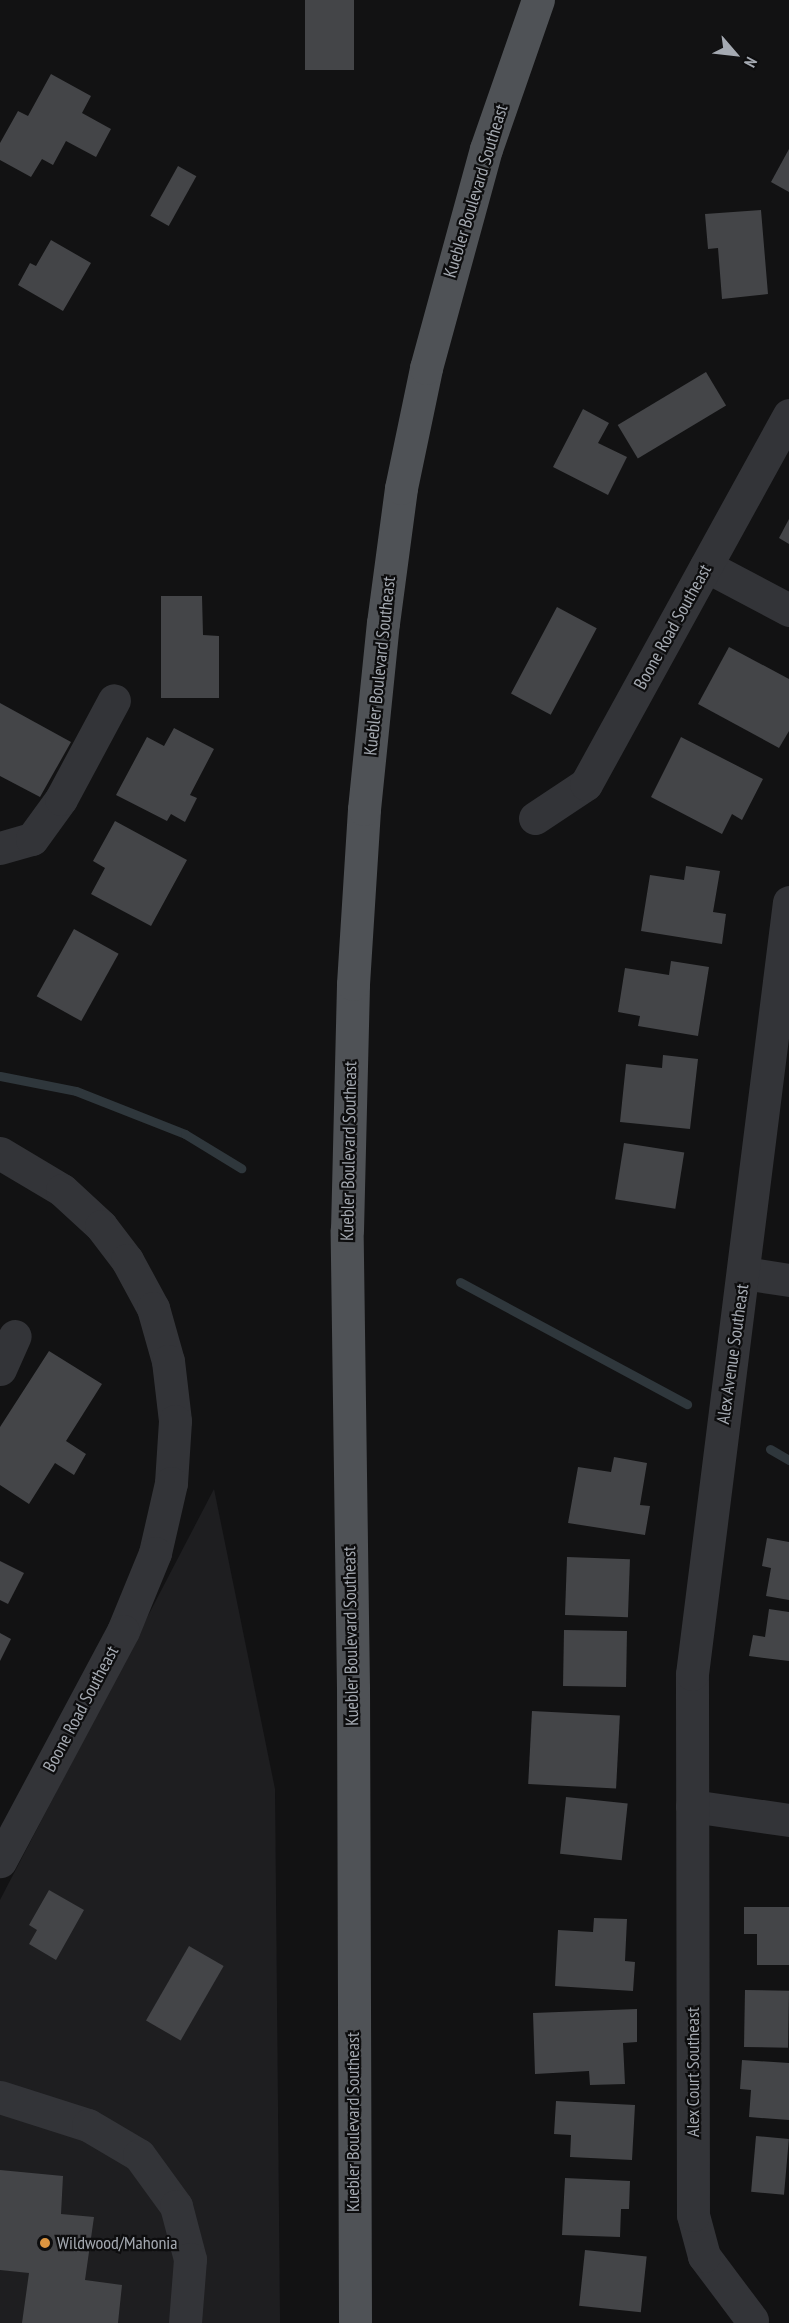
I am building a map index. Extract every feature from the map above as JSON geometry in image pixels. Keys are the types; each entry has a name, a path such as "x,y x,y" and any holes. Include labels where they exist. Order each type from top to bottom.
{"main road":[{"name":"Kuebler Boulevard Southeast","path":"355,2323 347,1230 353,984 364,809 387,590 402,488 426,368 486,149 538,0"}],"street":[{"name":"Boone Road Southeast","path":"535,818 586,784 789,415"},
{"path":"706,566 789,610"},
{"path":"0,848 32,839 62,799 114,700"},
{"name":"Alex Avenue Southeast","path":"692,1806 694,1642 744,1273 789,903"},
{"name":"Boone Road Southeast","path":"0,1153 55,1185 83,1207 127,1260 153,1308 168,1361 175,1421 171,1483 155,1553 123,1631 0,1861"},
{"path":"744,1273 789,1280"},
{"path":"0,1369 15,1336"},
{"path":"692,1806 789,1820"},
{"name":"Alex Court Southeast","path":"692,1806 694,2226 704,2256 752,2320"},
{"path":"0,2097 88,2125 139,2155 176,2206 190,2259 185,2323"}],"shaded area":[{"path":"214,1489 275,1789 280,2323 0,2323 0,1900"}],"building":[{"path":"305,0 354,0 354,70 305,70"},
{"path":"51,74 91,96 82,113 111,129 96,157 66,141 53,165 42,159 31,177 0,160 0,143 18,111 28,116"},
{"path":"789,149 789,192 771,182"},
{"path":"178,166 196,176 169,226 150,216"},
{"path":"761,210 768,294 722,299 718,248 708,249 705,214"},
{"path":"51,240 91,263 63,311 18,285 30,263 36,266"},
{"path":"706,372 726,405 638,458 618,425"},
{"path":"583,409 609,423 598,443 627,457 608,495 553,467"},
{"path":"789,519 789,544 779,538"},
{"path":"161,596 202,596 203,635 219,636 219,698 161,698"},
{"path":"557,607 597,628 551,715 511,694"},
{"path":"729,647 789,679 789,731 779,748 698,704"},
{"path":"0,703 71,742 40,797 0,776"},
{"path":"174,728 214,749 190,795 197,798 185,822 171,814 167,821 116,795 147,737 164,746"},
{"path":"681,737 763,779 742,820 732,814 722,834 651,797"},
{"path":"115,821 187,860 151,926 91,894 105,868 93,861"},
{"path":"686,866 720,871 713,912 726,914 722,944 641,931 650,875 684,880"},
{"path":"74,929 119,954 81,1021 37,996"},
{"path":"671,961 709,967 698,1036 638,1026 640,1016 618,1012 625,968 669,975"},
{"path":"663,1055 698,1059 690,1129 620,1122 626,1064 662,1068"},
{"path":"624,1143 684,1153 675,1209 615,1199"},
{"path":"49,1351 102,1384 66,1441 86,1454 74,1475 55,1463 29,1504 0,1485 0,1427"},
{"path":"614,1457 647,1463 640,1505 650,1506 645,1535 568,1523 578,1467 611,1472"},
{"path":"767,1538 789,1542 789,1600 766,1596 771,1568 762,1566"},
{"path":"567,1557 630,1559 628,1617 565,1615"},
{"path":"0,1561 24,1573 8,1604 0,1600"},
{"path":"769,1609 789,1612 789,1661 749,1656 753,1635 765,1637"},
{"path":"564,1630 627,1631 626,1687 563,1686"},
{"path":"0,1633 11,1639 0,1661"},
{"path":"532,1711 620,1716 616,1789 528,1784"},
{"path":"566,1797 628,1803 622,1860 560,1854"},
{"path":"49,1890 84,1910 56,1960 29,1944 37,1930 29,1925"},
{"path":"744,1907 789,1907 789,1965 757,1965 757,1934 744,1934"},
{"path":"594,1918 627,1919 625,1961 635,1962 633,1991 555,1986 558,1930 593,1932"},
{"path":"189,1946 224,1966 181,2040 146,2020"},
{"path":"745,1990 789,1991 788,2048 744,2047"},
{"path":"637,2009 637,2042 623,2043 625,2084 590,2085 589,2071 535,2074 533,2013"},
{"path":"742,2060 789,2063 789,2120 749,2117 751,2090 740,2089"},
{"path":"556,2101 635,2105 632,2160 570,2157 571,2135 554,2134"},
{"path":"756,2136 789,2139 784,2195 751,2192"},
{"name":"Wildwood/Mahonia","path":"0,2170 63,2176 61,2214 94,2217 85,2280 122,2285 118,2323 22,2323 29,2273 0,2270"},
{"path":"565,2178 630,2181 629,2209 621,2209 620,2237 562,2235"},
{"path":"585,2250 647,2256 641,2312 579,2306"}],"waterway":[{"path":"0,1076 76,1091 185,1134 241,1168"},
{"path":"460,1282 687,1404"},
{"path":"770,1449 789,1460"}],"place":[{"name":"Wildwood/Mahonia","path":"45,2243"}]}
